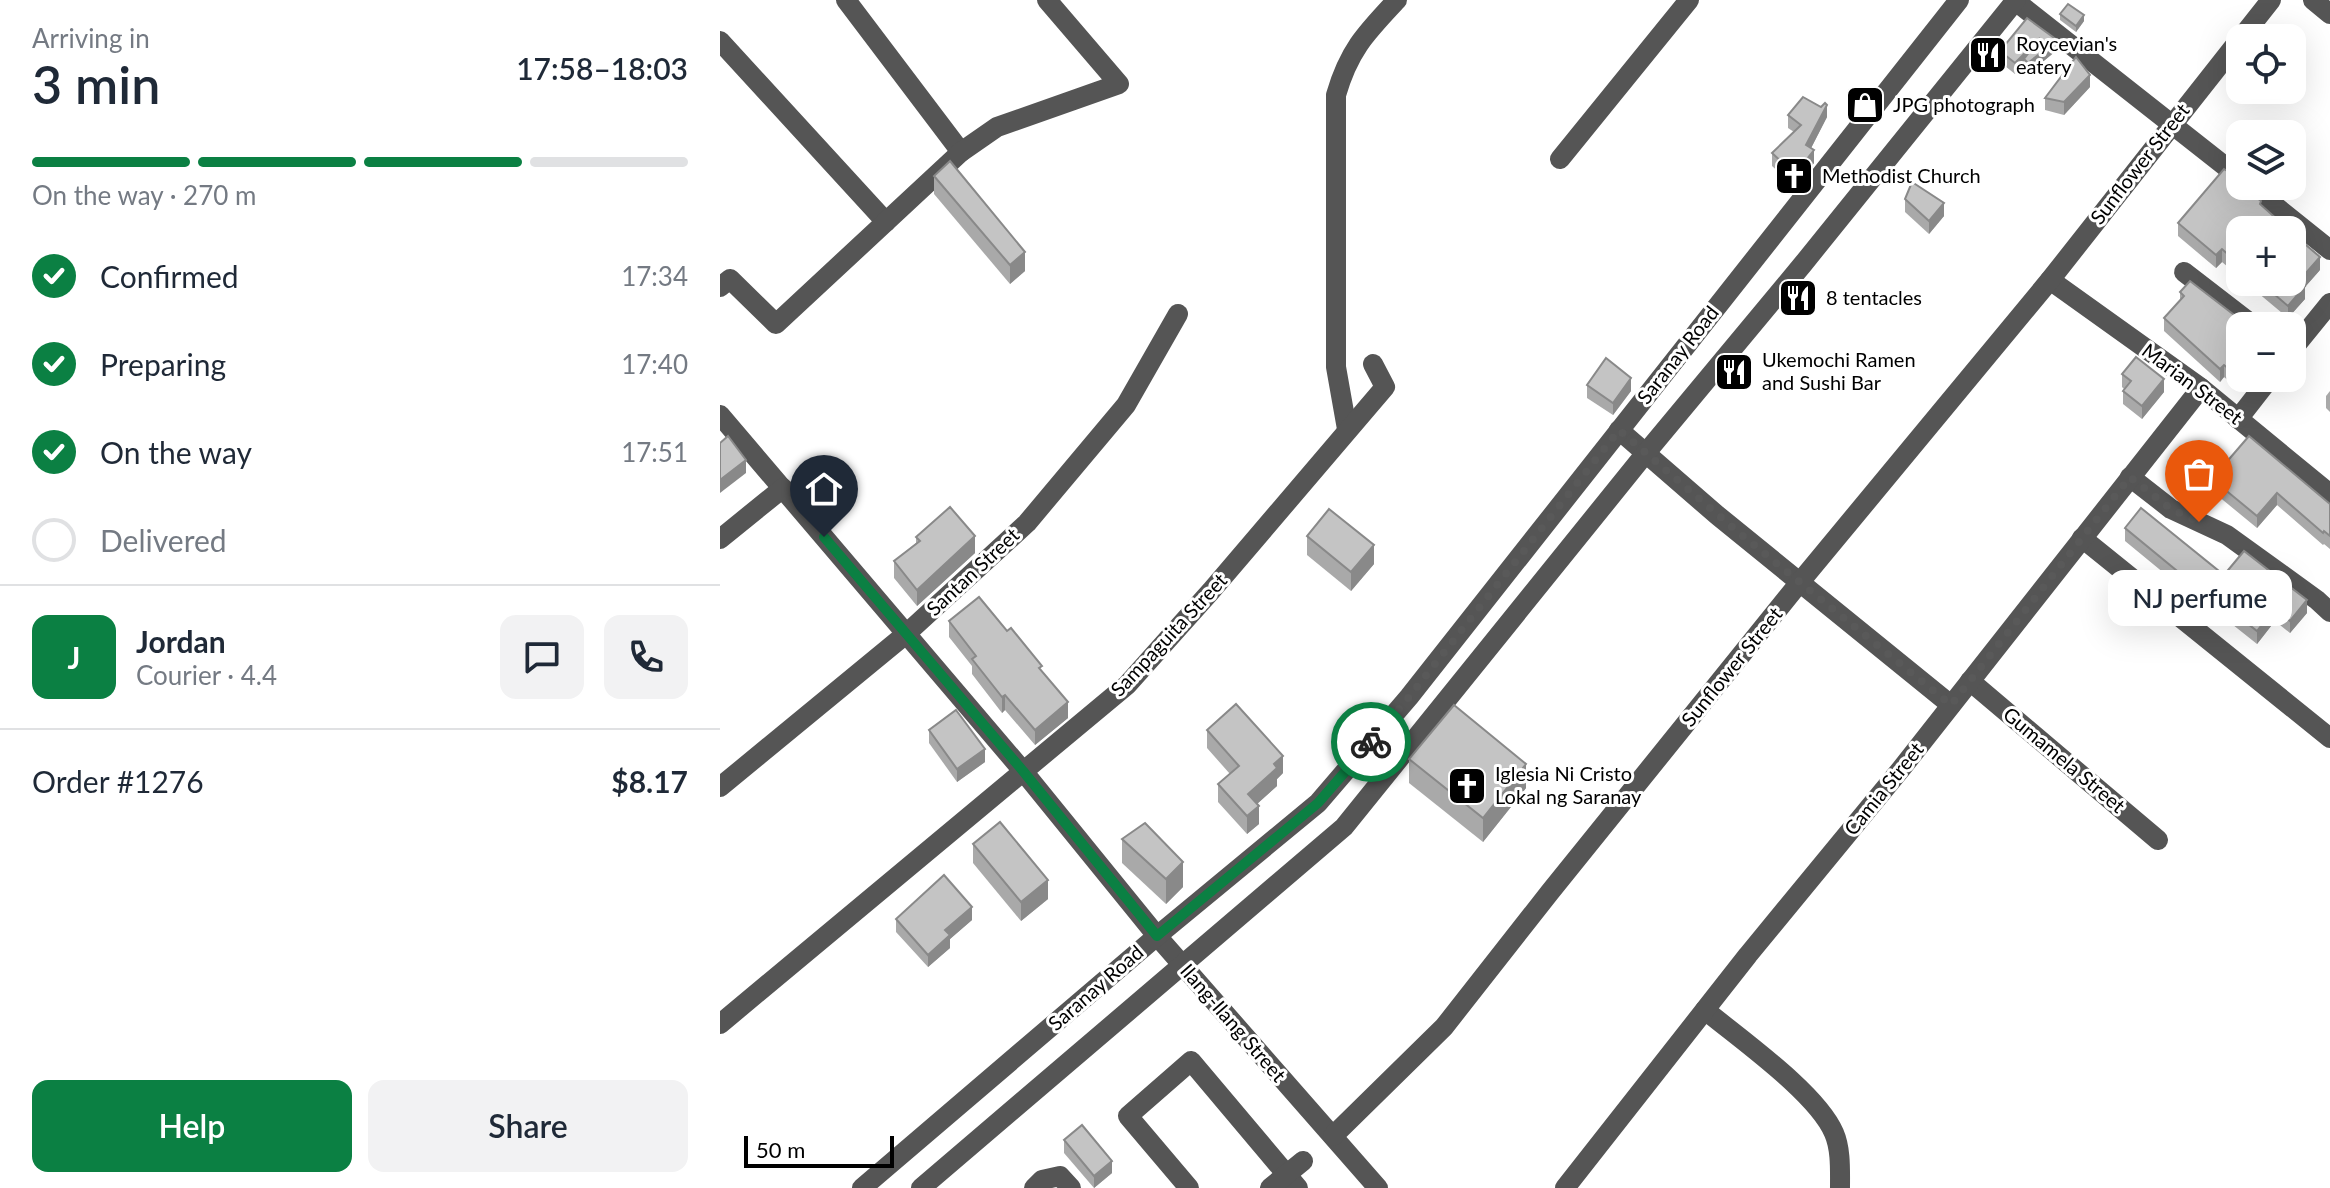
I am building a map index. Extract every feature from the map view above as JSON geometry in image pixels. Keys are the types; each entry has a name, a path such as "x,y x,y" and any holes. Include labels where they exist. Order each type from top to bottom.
{"street":[{"path":"846,0 961,152"},
{"path":"720,287 730,279 776,324 961,152 997,127 1119,84 1047,0"},
{"path":"1347,429 1336,367 1336,95 1343,69 1358,43 1397,0"},
{"path":"1560,159 1689,0"},
{"name":"Saranay Road","path":"862,1188 1318,803 1409,697 1959,0"},
{"path":"2015,0 2226,167"},
{"name":"Saranay Road","path":"921,1188 1344,827 2015,0"},
{"name":"Sunflower Street","path":"2251,24 2271,0"},
{"path":"2313,0 2330,14"},
{"path":"720,41 886,222"},
{"name":"Sunflower Street","path":"1333,1136 1444,1027 1800,582 2050,280 2226,56"},
{"path":"2268,200 2330,250"},
{"path":"2184,272 2236,312"},
{"name":"Marian Street","path":"2050,280 2201,388 2326,483"},
{"path":"2306,333 2330,303"},
{"name":"Santan Street","path":"720,787 906,634 1027,523 1126,405 1178,314"},
{"name":"Sampaguita Street","path":"720,1024 1127,685 1385,387 1373,364"},
{"name":"Camia Street","path":"1565,1188 2201,388"},
{"path":"2238,419 2259,392"},
{"name":"Ilang-Ilang Street","path":"720,415 1023,771 1157,936 1378,1188"},
{"path":"1619,430 1951,705"},
{"path":"2130,477 2171,509 2227,535 2330,612"},
{"path":"720,539 783,488"},
{"path":"2082,538 2330,738"},
{"name":"Gumamela Street","path":"1970,681 2158,840"},
{"path":"1705,1010 1796,1086 1828,1120 1836,1136 1840,1188"},
{"path":"1189,1188 1128,1116 1191,1061 1293,1181"},
{"path":"1270,1188 1293,1181 1303,1161"},
{"path":"1034,1188 1042,1180 1060,1176 1071,1188"}],"building":[{"path":"2068,4 2084,15 2076,26 2060,14"},
{"path":"2027,18 2057,40 2028,63 2024,59 2040,38 2015,63 2000,51"},
{"path":"2076,57 2090,75 2064,102 2045,98"},
{"path":"1803,97 1821,107 1825,103 1827,105 1806,145 1814,150 1795,174 1772,153 1801,125 1788,115"},
{"path":"950,161 1025,252 1010,265 934,176"},
{"path":"2224,169 2226,200 2260,200 2273,216 2226,216 2226,253 2222,249 2216,255 2178,223"},
{"path":"1912,182 1944,203 1929,221 1905,199"},
{"path":"2306,245 2320,257 2306,273"},
{"path":"2190,281 2230,312 2226,312 2226,367 2220,369 2164,318 2184,296 2180,292"},
{"path":"2276,296 2296,296 2288,306"},
{"path":"2136,357 2164,379 2142,406 2123,391 2131,381 2122,374"},
{"path":"1606,358 1631,378 1613,403 1587,385"},
{"path":"728,436 746,460 720,480 720,443"},
{"path":"2249,436 2330,504 2330,536 2277,493 2257,516 2212,479"},
{"path":"950,507 975,536 917,590 894,561 920,541 916,537"},
{"path":"2141,508 2224,575 2244,551 2307,600 2290,621 2275,608 2257,631 2223,604 2221,607 2125,528"},
{"path":"1329,509 1374,545 1351,572 1307,536"},
{"path":"979,597 1007,631 1011,628 1068,702 1035,730 1005,695 1002,697 972,659 976,656 949,621"},
{"path":"1236,704 1283,756 1274,764 1277,768 1248,794 1259,806 1247,816 1218,784 1239,766 1207,730"},
{"name":"Iglesia Ni Cristo Lokal ng Saranay","path":"1454,705 1526,764 1483,818 1409,759"},
{"path":"956,710 985,749 957,769 929,730"},
{"path":"1000,822 1048,880 1021,902 973,844"},
{"path":"1145,823 1183,862 1166,879 1122,839"},
{"path":"944,875 972,907 945,930 950,935 928,955 896,919"},
{"path":"1082,1125 1112,1161 1094,1176 1064,1140"}],"way so far":[{"path":"1371,742 1619,430 1738,532 1951,705 2130,477 2171,509 2199,522"}],"place":[{"name":"Roycevian's eatery","path":"1988,55"},
{"name":"JPG photograph","path":"1865,105"},
{"name":"Methodist Church","path":"1794,176"},
{"name":"8 tentacles","path":"1798,298"},
{"name":"Ukemochi Ramen and Sushi Bar","path":"1734,372"},
{"name":"NJ perfume","path":"2199,522"},
{"name":"Iglesia Ni Cristo Lokal ng Saranay","path":"1467,786"}],"route":[{"path":"824,537 1023,771 1157,936 1318,803 1371,742"}]}
